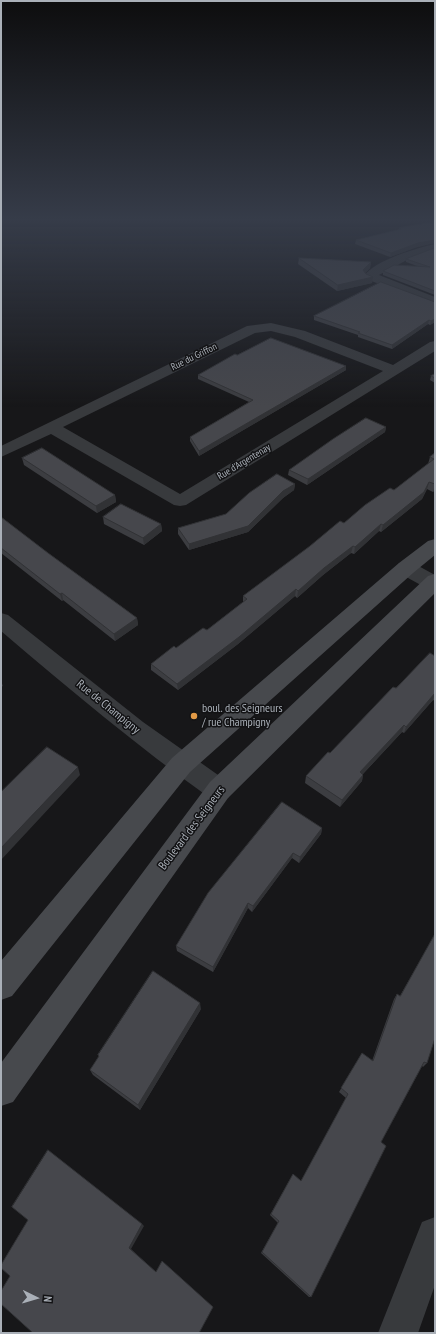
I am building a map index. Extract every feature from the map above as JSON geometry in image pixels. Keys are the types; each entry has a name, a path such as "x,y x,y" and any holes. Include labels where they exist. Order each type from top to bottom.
{"street":[{"path":"386,282 435,301"},
{"name":"Rue du Griffon","path":"1,452 252,329 271,327 300,334 394,370"},
{"name":"Rue d'Argentenay","path":"51,427 180,501 435,345"},
{"path":"1,985 32,945 181,765 406,568 435,545"},
{"path":"406,568 434,582"},
{"name":"Boulevard des Seigneurs","path":"1,1090 219,790 434,582"},
{"name":"Rue de Champigny","path":"1,620 181,765 219,790"},
{"path":"398,1333 435,1236"}],"building":[{"path":"334,282 350,282 338,285"},
{"path":"381,282 435,302 435,319 431,321 429,320 392,345 314,316"},
{"path":"412,282 435,282 435,291"},
{"path":"271,338 346,366 199,451 190,437 253,400 198,375 235,354 237,355"},
{"path":"366,418 386,427 308,479 289,470 333,439"},
{"path":"42,448 115,495 96,506 22,458"},
{"path":"435,453 435,484 429,482 424,492 383,525 381,524 355,547 353,546 324,568 298,591 296,589 239,637 177,684 151,664 174,646 176,648 203,628 207,630 247,599 243,596 310,546 340,521 344,523 365,505 390,488 394,490 434,459 430,457"},
{"path":"277,474 295,484 283,491 248,526 189,544 178,528 226,514 249,493"},
{"path":"121,504 161,524 143,538 103,517"},
{"path":"1,517 137,618 114,634 62,593 60,594 1,548"},
{"path":"430,653 435,656 435,693 406,727 404,725 360,772 363,775 342,800 306,776 393,687 396,688"},
{"path":"47,747 78,767 1,848 1,792"},
{"path":"282,802 322,828 300,857 293,853 253,906 248,903 213,967 176,946 208,893"},
{"path":"435,934 435,1038 427,1063 424,1062 381,1142 386,1146 311,1297 262,1252 279,1221 271,1214 293,1174 301,1181 348,1094 341,1088 362,1053 373,1061 397,994 400,996"},
{"path":"153,971 200,1003 138,1105 90,1070 99,1056 98,1055"},
{"path":"48,1150 142,1224 129,1248 156,1272 162,1261 213,1307 199,1333 33,1333 1,1304 1,1291 10,1276 1,1268 1,1265 28,1220 12,1207"}],"place":[{"name":"boul. des Seigneurs / rue Champigny","path":"194,716"}]}
